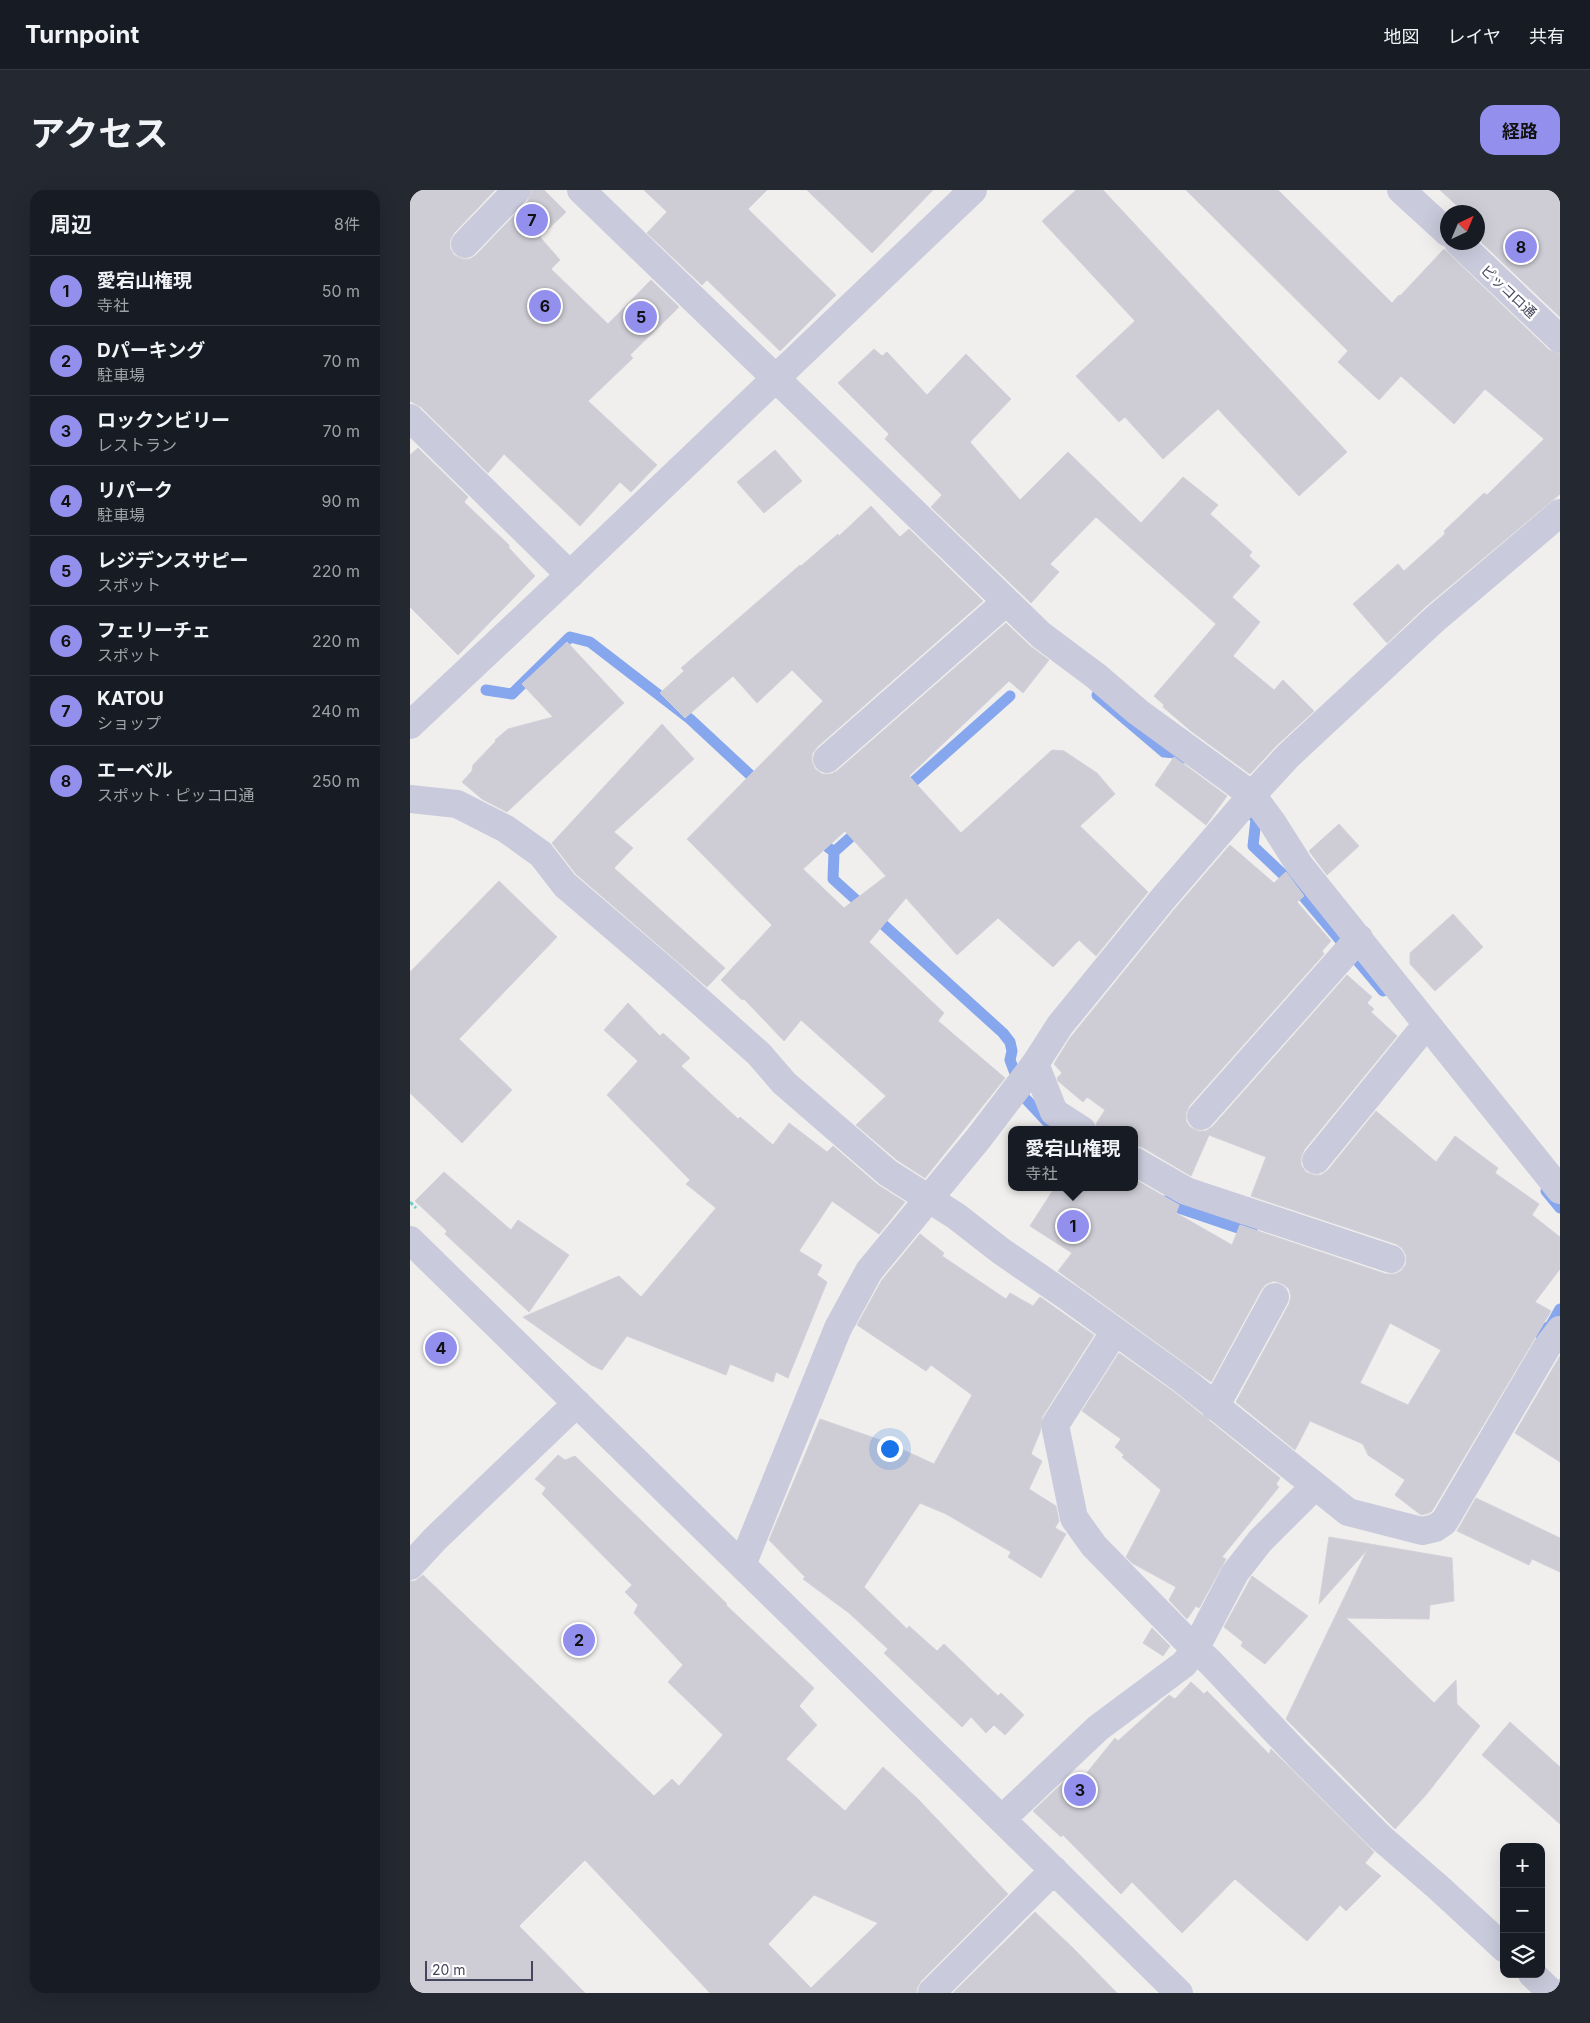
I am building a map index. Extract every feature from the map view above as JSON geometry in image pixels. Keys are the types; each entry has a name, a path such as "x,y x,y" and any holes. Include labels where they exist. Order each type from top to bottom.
{"street":[{"path":"465,244 517,190"},
{"path":"581,190 1041,635 1096,676 1138,712 1252,795 1272,822 1352,946 1421,1031 1560,1190"},
{"path":"410,725 570,575 781,382 973,190"},
{"path":"1401,190 1440,226"},
{"name":"ピッコロ通","path":"1466,250 1560,339"},
{"path":"410,418 570,575"},
{"path":"742,1565 838,1328 853,1297 869,1271 978,1139 1035,1064 1060,1025 1161,901 1288,756 1435,619 1560,513"},
{"path":"827,759 1006,602"},
{"path":"410,799 456,804 506,830 541,854 564,886 669,974 759,1054 784,1083 888,1173 927,1200 956,1216 1000,1250 1183,1380 1314,1487 1348,1512 1422,1531 1435,1528 1444,1522 1547,1347 1560,1330"},
{"path":"1202,1116 1352,946"},
{"path":"1316,1160 1421,1031"},
{"path":"1035,1064 1054,1112 1076,1126"},
{"path":"1138,1163 1186,1191 1391,1259"},
{"path":"411,1244 578,1403 1179,1993"},
{"path":"1216,1407 1275,1297"},
{"path":"1115,1331 1056,1425 1074,1518 1094,1546 1211,1663 1298,1755 1380,1837 1500,1944"},
{"path":"410,1566 435,1539 578,1403"},
{"path":"1002,1819 1098,1728 1184,1664 1195,1649 1235,1573 1260,1541 1314,1487"},
{"path":"932,1992 1054,1870"},
{"path":"1536,1978 1552,1993"}],"building":[{"path":"410,190 495,190 454,233 450,240 450,248 454,255 462,259 470,259 528,201 532,190 544,190 566,212 540,237 560,260 551,269 608,324 651,280 679,307 630,355 633,358 588,401 657,465 631,492 620,482 580,526 504,454 488,473 421,407 410,401"},
{"path":"644,190 767,190 748,209 836,295 780,351 707,280 702,285 647,233 667,212"},
{"path":"807,190 933,190 872,253"},
{"path":"1076,190 1103,190 1347,452 1299,496 1218,409 1163,459 1125,417 1119,422 1076,376 1135,321 1042,221"},
{"path":"1186,190 1278,190 1392,303 1445,250 1549,350 1560,354 1560,494 1425,607 1387,643 1353,604 1398,564 1404,571 1445,534 1444,531 1484,493 1487,495 1544,439 1485,389 1454,424 1401,376 1379,400 1338,362 1348,351"},
{"path":"1440,190 1552,190 1560,198 1560,317 1485,246 1485,205 1456,205"},
{"path":"874,349 882,356 887,352 927,395 966,354 1011,399 970,442 1020,500 1068,452 1141,523 1183,477 1218,505 1210,514 1252,552 1249,556 1260,566 1232,597 1260,622 1233,656 1274,690 1283,680 1314,711 1277,745 1250,774 1191,731 1163,707 1164,705 1154,696 1216,624 1096,517 1050,564 1059,572 1031,603 931,507 942,495 885,439 889,434 838,383"},
{"path":"418,448 468,497 464,502 509,545 509,548 535,576 458,655 410,607 410,455"},
{"path":"775,450 802,481 764,513 737,482"},
{"path":"871,506 900,537 909,529 983,601 817,747 812,754 812,762 815,769 822,774 831,774 837,771 1006,623 1030,646 1049,660 1023,693 1009,681 909,776 961,833 1052,750 1064,751 1097,773 1115,794 1080,826 1148,892 1096,956 1079,940 1053,967 998,918 957,955 906,898 869,942 944,1013 938,1021 1005,1078 925,1178 897,1160 856,1125 886,1096 801,1020 784,1041 744,999 742,1000 721,980 772,925 687,839 823,701 792,670 757,703 733,676 685,718 660,693 684,671 681,668 800,565 838,534 839,536","holes":["845,831 886,876 844,908 803,869"]},
{"path":"567,642 624,703 507,812 482,799 462,782 472,771 473,765 495,740 508,729 553,717 522,684"},
{"path":"662,724 694,759 614,832 633,848 614,868 725,968 707,987 576,874 552,843"},
{"path":"1174,757 1227,796 1206,825 1155,785"},
{"path":"1339,824 1359,846 1327,875 1309,851"},
{"path":"1230,845 1274,883 1286,872 1304,896 1297,902 1331,941 1322,951 1324,954 1189,1106 1186,1113 1186,1121 1190,1127 1198,1131 1206,1131 1213,1126 1347,975 1372,997 1367,1003 1374,1009 1371,1012 1397,1036 1304,1150 1301,1165 1306,1172 1321,1175 1328,1170 1376,1111 1436,1162 1455,1136 1498,1168 1495,1173 1539,1204 1532,1215 1560,1237 1560,1269 1535,1302 1551,1311 1432,1511 1421,1515 1395,1495 1405,1480 1368,1455 1363,1444 1310,1421 1295,1450 1236,1402 1289,1304 1291,1296 1289,1289 1283,1284 1274,1281 1266,1284 1261,1290 1211,1382 1058,1271 1072,1253 1030,1226 1052,1191 1138,1191 1138,1181 1179,1205 1176,1213 1232,1245 1240,1225 1386,1274 1395,1274 1401,1271 1406,1264 1406,1255 1402,1248 1396,1244 1251,1196 1266,1157 1209,1135 1191,1176 1138,1146 1138,1126 1096,1126 1105,1110 1087,1097 1083,1102 1058,1081 1057,1078 1062,1073 1054,1064 1070,1038 1173,911","holes":["1390,1323 1441,1350 1408,1405 1360,1383"]},
{"path":"499,881 557,937 459,1039 512,1090 462,1143 410,1093 410,972"},
{"path":"1453,914 1483,947 1435,991 1410,964 1410,953"},
{"path":"628,1003 660,1036 663,1033 690,1058 681,1066 738,1119 740,1117 773,1145 789,1123 827,1152 833,1146 878,1185 905,1202 879,1234 832,1201 799,1251 822,1265 817,1275 827,1282 788,1378 776,1372 773,1382 730,1364 726,1375 627,1336 602,1370 591,1365 523,1317 619,1276 641,1297 716,1208 686,1184 690,1180 607,1095 638,1061 604,1030"},
{"path":"444,1172 511,1230 518,1220 569,1255 529,1312 445,1234 447,1231 415,1201"},
{"path":"920,1234 944,1253 942,1256 1006,1299 1010,1293 1033,1306 1040,1297 1094,1335 1042,1417 1040,1432 1031,1454 1042,1461 1029,1489 1056,1506 1059,1521 1055,1528 1066,1534 1041,1578 1008,1557 1011,1552 946,1514 920,1503 864,1587 907,1629 909,1626 937,1651 944,1644 998,1696 1001,1693 1024,1715 1005,1735 994,1725 986,1733 971,1717 962,1727 884,1653 888,1649 849,1613 803,1579 805,1577 769,1540 820,1419 886,1442 934,1464 972,1395 931,1365 926,1371 857,1325 882,1280"},
{"path":"1119,1353 1174,1392 1280,1478 1276,1484 1279,1487 1222,1557 1226,1559 1199,1608 1196,1606 1187,1619 1169,1600 1176,1587 1132,1563 1126,1557 1161,1490 1122,1457 1124,1455 1115,1447 1121,1439 1082,1411"},
{"path":"1560,1356 1560,1462 1515,1433"},
{"path":"558,1455 565,1460 575,1456 726,1605 814,1688 799,1706 817,1725 786,1759 845,1811 883,1767 918,1799 1008,1894 921,1981 917,1988 917,1993 710,1993 585,1860 519,1926 585,1993 410,1993 410,1581 415,1581 423,1575 654,1796 672,1779 679,1786 723,1735 668,1682 683,1665 634,1613 638,1605 625,1592 632,1585 542,1494 546,1488 535,1479","holes":["814,1895 878,1923 811,1988 768,1944"]},
{"path":"1476,1498 1560,1538 1560,1572 1532,1559 1529,1565 1457,1531"},
{"path":"1329,1537 1452,1558 1454,1601 1430,1605 1429,1619 1346,1618 1434,1703 1456,1680 1457,1704 1480,1726 1426,1795 1395,1829 1286,1719 1367,1550 1319,1604"},
{"path":"1252,1576 1308,1616 1265,1664 1241,1646 1243,1642 1224,1627"},
{"path":"1152,1628 1170,1646 1163,1656 1143,1643"},
{"path":"1191,1682 1204,1694 1207,1691 1269,1754 1271,1749 1374,1852 1365,1863 1381,1876 1346,1911 1340,1905 1307,1941 1235,1879 1182,1933 1132,1882 1121,1894 1063,1835 1061,1837 1033,1811 1069,1777 1077,1785 1115,1738 1118,1741 1169,1695 1175,1699"},
{"path":"1510,1722 1560,1767 1560,1824 1482,1755"},
{"path":"1035,1912 1117,1993 953,1993"}],"waterway":[{"path":"486,690 512,694 570,637 590,642 690,719 761,785"},
{"path":"1097,695 1164,752 1176,753 1183,758"},
{"path":"903,791 1010,696"},
{"path":"1248,810 1256,819 1253,846 1292,883 1383,991"},
{"path":"816,838 834,852 861,828"},
{"path":"834,852 833,879 1003,1033 1010,1042 1012,1051 1010,1060 1024,1097 1051,1126"},
{"path":"1546,1191 1560,1208"},
{"path":"1165,1201 1173,1206 1253,1233"},
{"path":"1526,1325 1539,1333 1551,1325 1560,1309"}],"place":[{"name":"KATOU","path":"532,220"},
{"name":"エーベル","path":"1521,247"},
{"name":"フェリーチェ","path":"545,306"},
{"name":"レジデンスサピー","path":"641,317"},
{"name":"愛宕山権現","path":"1073,1226"},
{"name":"リパーク","path":"441,1348"},
{"name":"Dパーキング","path":"579,1640"},
{"name":"ロックンビリー","path":"1080,1790"}]}
